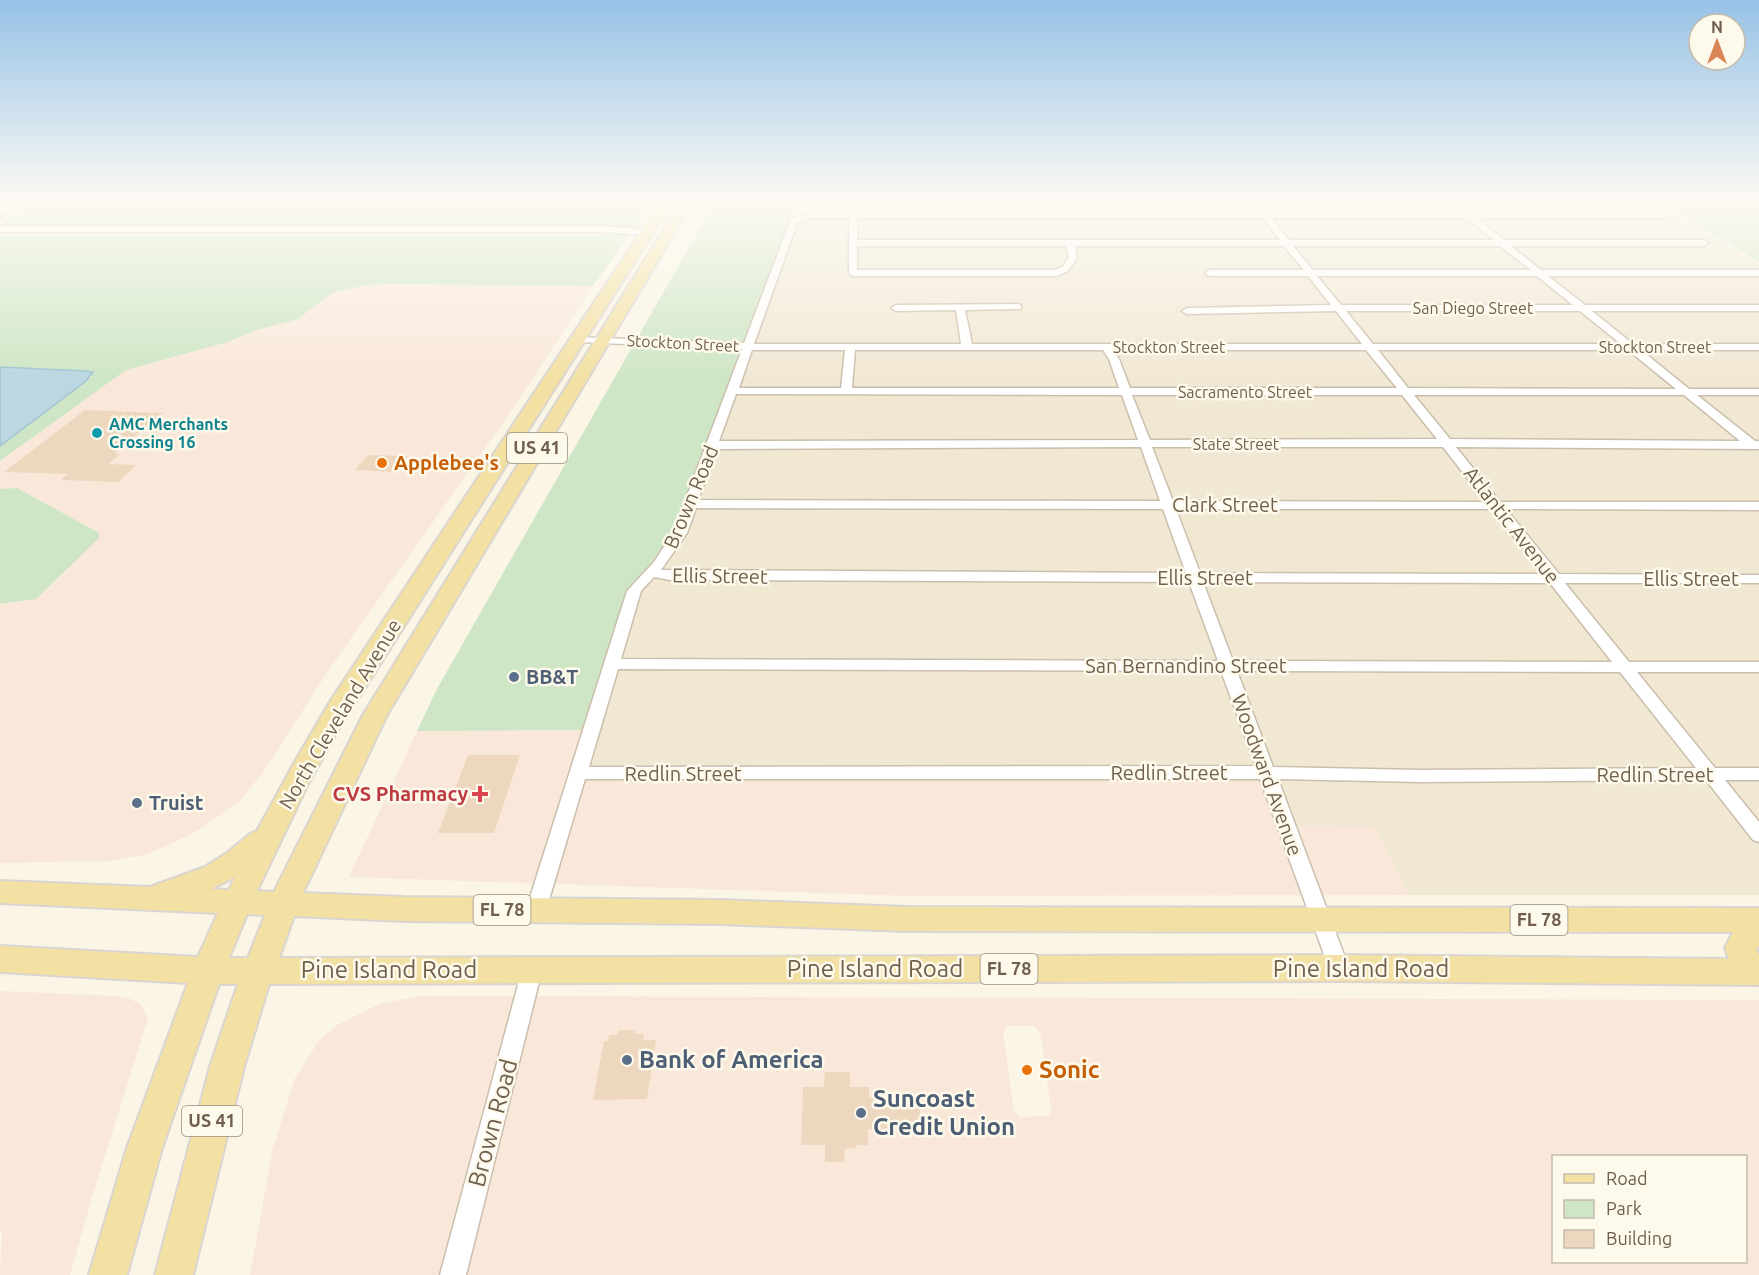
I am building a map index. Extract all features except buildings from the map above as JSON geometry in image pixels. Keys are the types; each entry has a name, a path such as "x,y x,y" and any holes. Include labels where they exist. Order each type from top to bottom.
{"main road":[{"name":"North Cleveland Avenue","path":"108,1275 156,1109 236,903 271,830 323,735 629,260"},
{"path":"648,264 649,260"},
{"name":"North Cleveland Avenue","path":"174,1275 227,1067 259,970 283,905 351,760 418,644 651,260"},
{"path":"470,558 462,554 459,546 480,489"},
{"path":"418,644 450,567 445,555 438,554"},
{"path":"140,899 183,889 213,877 236,864 271,830"},
{"name":"FL 78","path":"0,892 283,905 720,912 906,919 1759,920"},
{"path":"1757,974 1740,954 1739,946 1743,939 1759,932"},
{"name":"FL 78","path":"0,960 208,971"},
{"name":"Pine Island Road","path":"208,971 1339,968 1757,974"}],"street":[{"name":"Brown Road","path":"536,910 580,773 634,591 652,573 680,533 779,260"},
{"path":"851,260 853,273 1057,273 1065,269 1072,260"},
{"name":"Atlantic Avenue","path":"1300,260 1759,835"},
{"path":"1523,260 1756,447"},
{"path":"1209,273 1759,273"},
{"path":"960,307 968,347"},
{"path":"896,308 1018,307"},
{"name":"San Diego Street","path":"1187,311 1338,308 1759,308"},
{"name":"Stockton Street","path":"578,339 748,347 1759,347"},
{"path":"846,392 850,347"},
{"name":"Woodward Avenue","path":"1106,347 1126,392 1339,968"},
{"name":"Sacramento Street","path":"732,391 1759,392"},
{"name":"State Street","path":"713,445 1446,443 1756,447"},
{"name":"Clark Street","path":"692,504 1759,506"},
{"name":"Ellis Street","path":"652,573 670,576 1759,579"},
{"name":"San Bernandino Street","path":"612,664 1759,667"},
{"name":"Redlin Street","path":"580,773 1420,776 1759,774"},
{"name":"Brown Road","path":"453,1275 532,970"}],"shaded area":[{"path":"781,260 1751,260 1759,264 1759,895 1408,895 1375,827 1293,826 587,769 633,603"},
{"path":"365,285 593,286 514,407 330,668 266,768 242,799 199,830 149,854 109,861 0,863 0,604 26,601 99,537 98,533 17,488 0,489 0,461 126,370 228,342 257,330 298,319 332,293"},
{"path":"598,730 587,769 1272,771 1293,826 1375,827 1408,895 908,896 349,877 417,731"},
{"path":"0,991 114,996 131,999 141,1005 148,1018 70,1275 0,1275 2,1231 0,1231"},
{"path":"420,996 1759,1000 1759,1275 250,1275 273,1148 295,1078 318,1042 337,1025 379,1004","holes":["1008,1026 1034,1026 1041,1034 1051,1111 1049,1116 1020,1117 1014,1111 1003,1032"]}],"green space":[{"path":"0,260 612,260 593,286 390,284 365,285 332,293 298,319 257,330 228,342 126,370 0,461 0,446 92,376 85,371 0,367"},
{"path":"682,260 781,260 685,529 640,592 598,730 417,731 437,689"},
{"path":"17,488 99,533 99,538 36,599 0,604 0,489"}],"water":[{"path":"0,367 93,372 86,381 0,446"}],"place":[{"name":"AMC Merchants Crossing 16","path":"97,433"},
{"name":"Applebee's","path":"382,463"},
{"name":"BB&T","path":"514,677"},
{"name":"CVS Pharmacy","path":"480,794"},
{"name":"Truist","path":"137,803"},
{"name":"Bank of America","path":"627,1060"},
{"name":"Sonic","path":"1027,1070"},
{"name":"Suncoast Credit Union","path":"861,1113"}]}
